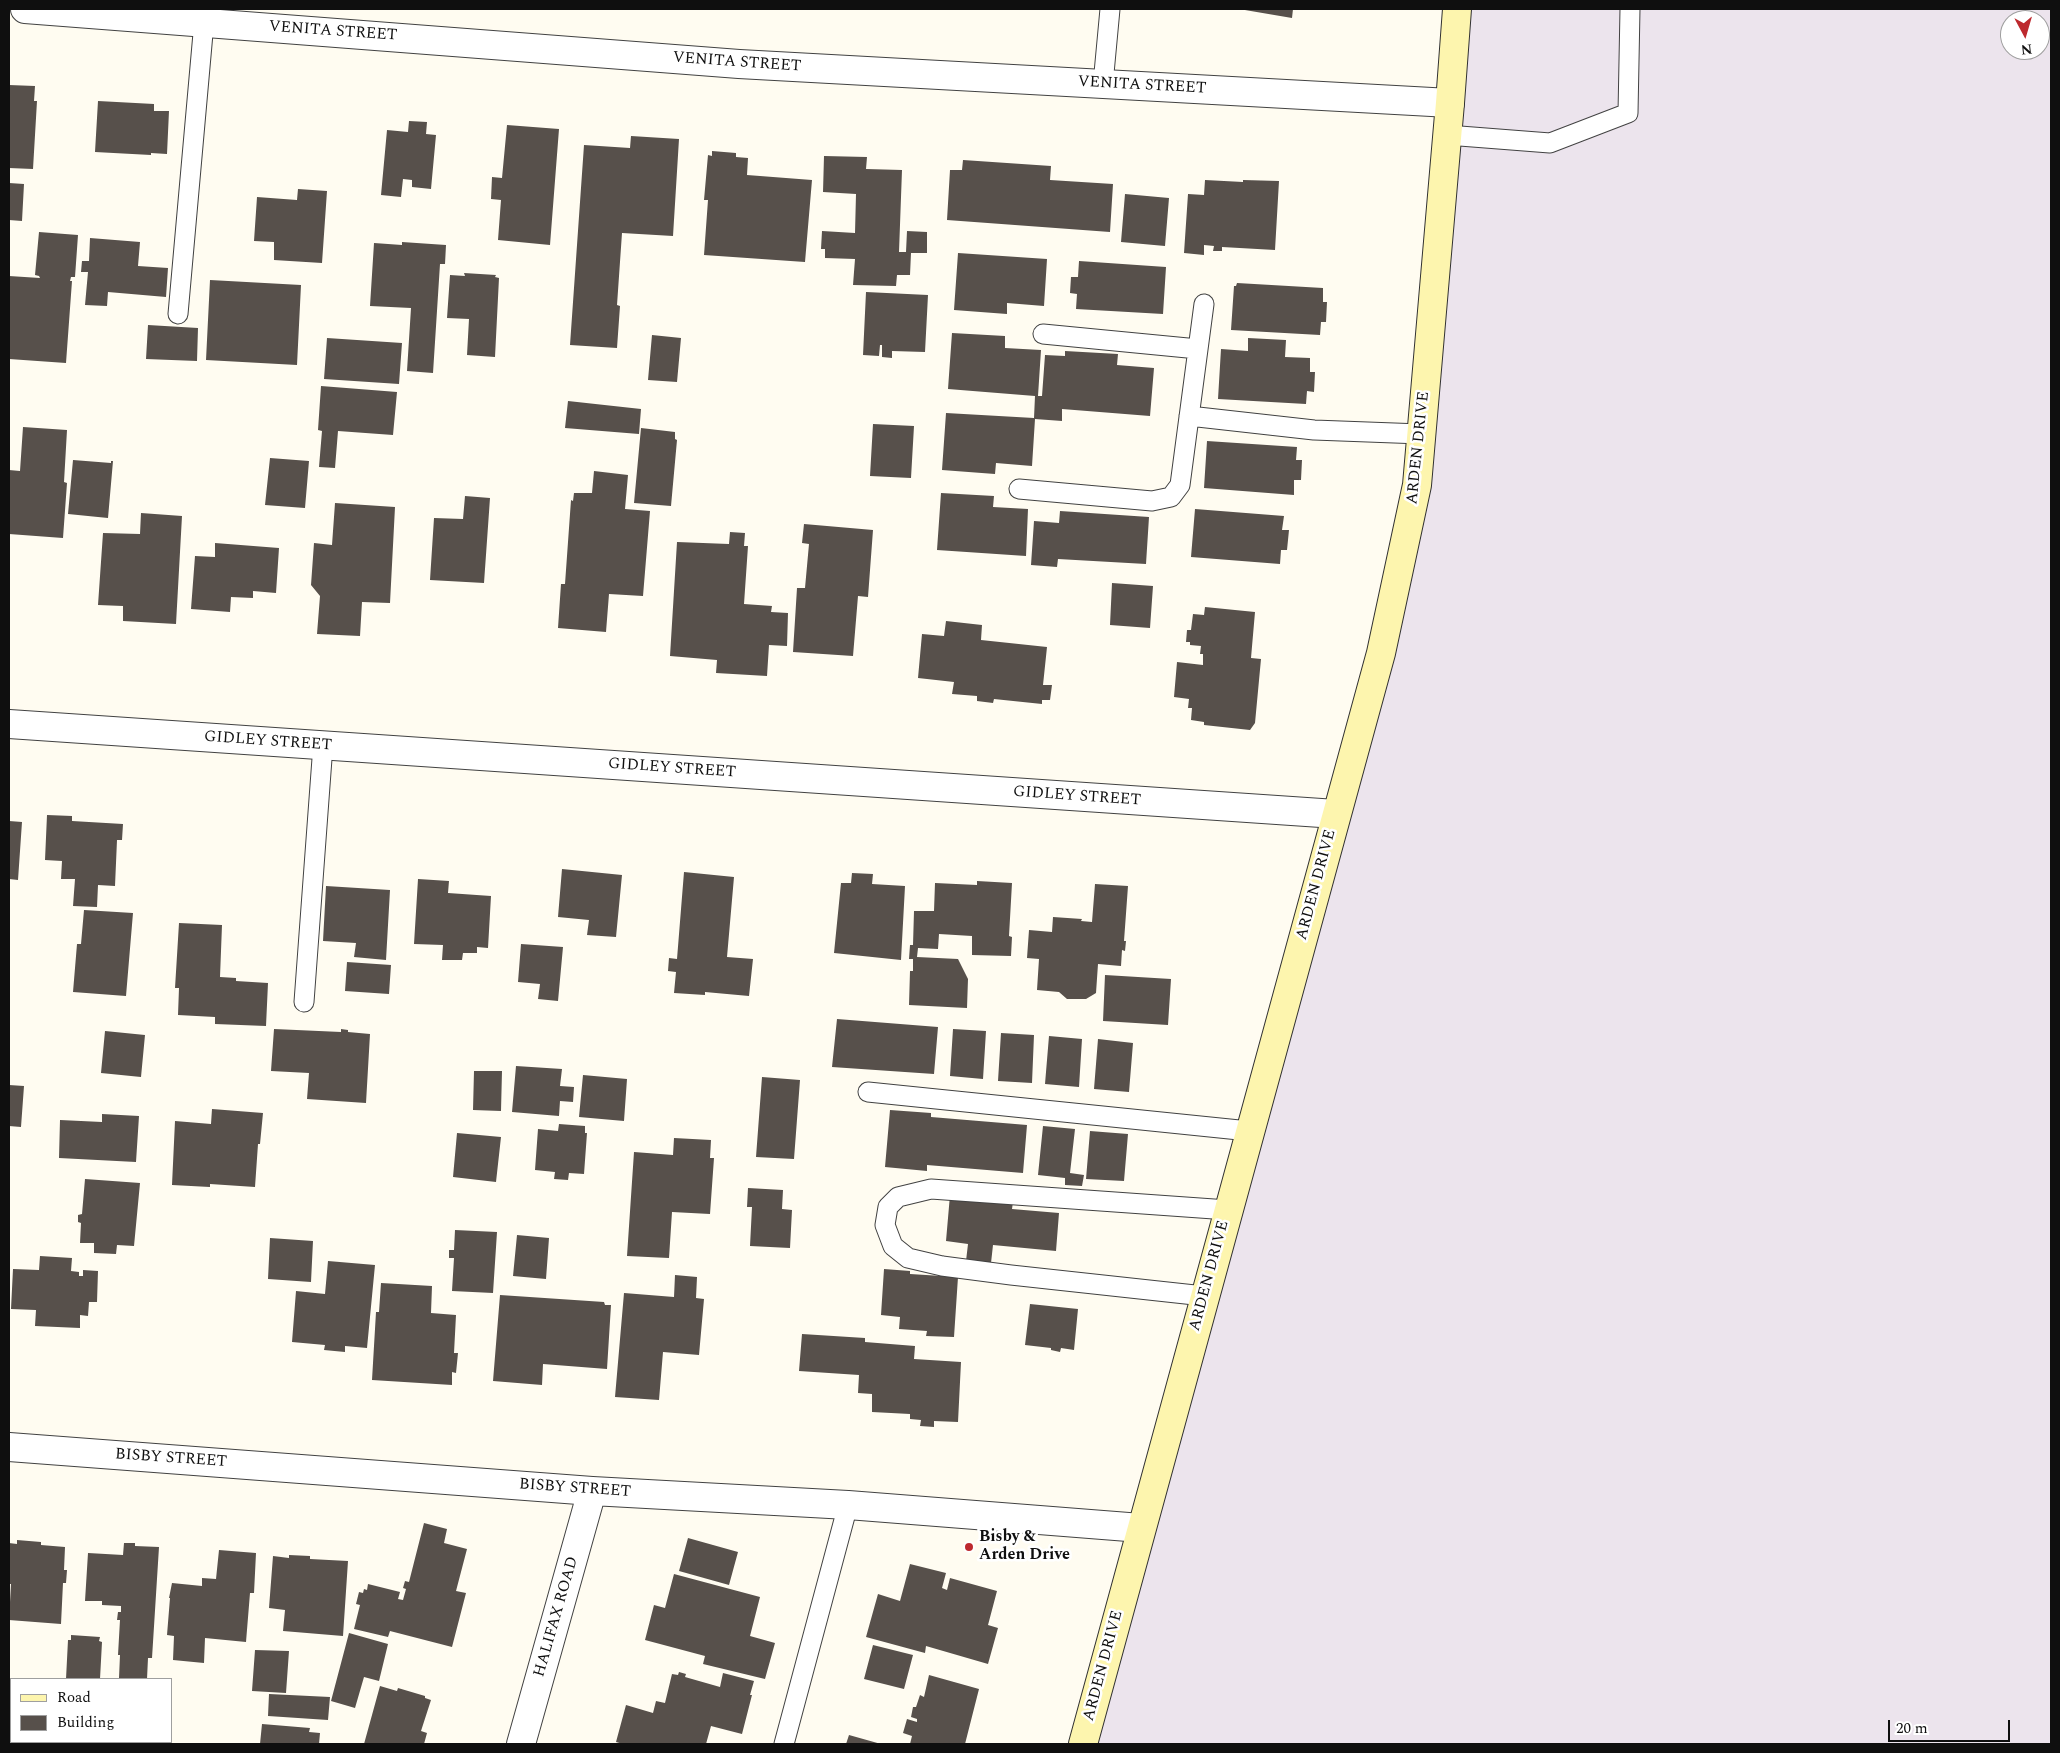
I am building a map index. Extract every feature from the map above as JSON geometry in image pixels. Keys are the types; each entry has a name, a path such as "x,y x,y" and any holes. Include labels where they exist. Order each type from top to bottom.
{"street":[{"name":"VENITA STREET","path":"25,9 740,64 1450,103"},
{"name":"ARDEN DRIVE","path":"1083,1744 1381,652 1417,485 1457,9"},
{"name":"GIDLEY STREET","path":"9,724 1336,814"},
{"name":"BISBY STREET","path":"9,1447 592,1491 848,1505 1141,1528"},
{"name":"HALIFAX ROAD","path":"521,1744 592,1491"}],"lane":[{"path":"1104,84 1110,9"},
{"path":"1447,135 1550,143 1628,113 1630,9"},
{"path":"178,314 204,22"},
{"path":"1019,490 1152,501 1171,497 1180,485 1204,304"},
{"path":"1043,334 1198,349"},
{"path":"1189,416 1314,430 1422,434"},
{"path":"304,1002 323,745"},
{"path":"868,1092 1249,1131"},
{"path":"1204,1296 1011,1275 942,1266 908,1258 893,1246 885,1225 888,1207 898,1197 931,1189 1228,1210"},
{"path":"784,1744 848,1505"}],"shaded area":[{"path":"1457,9 2051,9 2051,1744 1084,1744 1417,485"}],"building":[{"path":"1239,9 1293,9 1292,18"},
{"path":"9,85 35,86 34,101 37,101 33,169 9,168"},
{"path":"98,101 154,104 154,111 169,111 167,154 95,152"},
{"path":"409,121 427,122 426,134 436,135 431,189 412,187 412,180 403,179 401,197 381,195 387,130 408,132"},
{"path":"507,125 559,129 550,245 498,240 501,200 491,199 492,177 502,178"},
{"path":"631,136 679,139 673,236 622,233 617,305 620,306 617,348 570,345 584,145 630,148"},
{"path":"712,151 736,153 736,157 748,158 747,175 812,180 805,262 704,255 708,200 704,200 708,155 712,156"},
{"path":"824,156 867,157 866,169 902,170 899,252 906,252 907,231 927,232 927,253 911,253 910,275 897,275 896,286 853,285 855,259 825,258 825,249 821,249 822,231 855,233 856,194 823,192"},
{"path":"963,160 1051,166 1050,180 1113,184 1110,232 947,220 950,170 962,170"},
{"path":"1205,180 1279,181 1275,250 1222,247 1222,251 1213,251 1214,246 1204,245 1204,255 1184,253 1188,194 1204,195"},
{"path":"9,183 24,184 22,221 9,220"},
{"path":"298,189 327,191 322,263 274,260 274,242 254,241 257,197 297,200"},
{"path":"1125,194 1169,198 1165,246 1121,242"},
{"path":"39,232 78,235 75,277 71,277 70,281 72,281 66,363 9,359 9,276 40,278 35,275"},
{"path":"90,238 140,242 138,266 168,268 166,297 108,292 107,306 85,305 88,272 81,272 82,261 89,261"},
{"path":"402,242 446,245 445,264 440,264 433,373 407,371 411,308 370,306 374,243 402,245"},
{"path":"958,253 1047,259 1044,306 1007,303 1007,314 954,310"},
{"path":"1079,261 1166,267 1163,314 1076,309 1077,294 1070,293 1071,277 1078,277"},
{"path":"464,273 496,275 495,277 499,278 495,357 467,355 469,319 447,318 450,275 465,276"},
{"path":"210,280 301,285 297,365 206,360"},
{"path":"1237,283 1323,288 1323,302 1327,302 1326,322 1321,322 1320,335 1231,330 1234,286"},
{"path":"866,292 928,295 925,352 892,351 892,358 882,357 882,345 880,345 879,356 863,355"},
{"path":"148,325 198,328 197,361 146,359"},
{"path":"952,333 1005,336 1005,348 1041,350 1038,396 1042,396 1045,355 1065,356 1065,351 1118,354 1117,365 1154,368 1150,416 1062,409 1062,421 1035,419 1032,466 996,463 995,474 942,470 946,413 1034,418 1035,396 948,389"},
{"path":"652,335 681,338 677,382 648,380"},
{"path":"327,338 402,343 399,384 324,379"},
{"path":"1248,338 1286,340 1285,357 1310,358 1310,372 1315,372 1314,392 1307,391 1306,404 1218,399 1221,349 1248,351"},
{"path":"321,386 397,392 393,435 338,431 335,468 319,467 322,431 318,430"},
{"path":"568,401 641,409 639,434 565,428"},
{"path":"873,424 914,426 911,478 870,476"},
{"path":"23,427 67,430 64,482 67,483 63,538 9,534 9,470 20,471"},
{"path":"641,428 675,432 675,439 677,440 671,506 634,503"},
{"path":"1207,441 1297,447 1296,460 1302,460 1301,480 1294,480 1294,495 1204,488"},
{"path":"270,458 309,461 305,508 265,505"},
{"path":"73,460 111,463 113,461 108,518 68,514"},
{"path":"594,471 628,475 625,509 650,511 643,596 609,594 606,632 558,628 561,584 565,584 571,500 573,501 574,493 592,493"},
{"path":"941,493 994,496 993,507 1028,509 1026,556 937,550"},
{"path":"465,496 490,498 484,583 430,580 434,518 463,519"},
{"path":"335,503 395,507 390,603 362,602 360,636 317,634 320,596 311,585 314,543 332,545"},
{"path":"1195,509 1284,516 1282,530 1289,530 1287,550 1281,550 1280,564 1191,557"},
{"path":"1060,511 1149,517 1146,564 1058,559 1057,567 1031,565 1034,521 1059,523"},
{"path":"141,513 182,516 176,624 123,621 123,606 98,605 103,533 140,534"},
{"path":"804,524 873,530 868,597 858,596 853,656 793,652 797,588 805,588 809,544 802,543"},
{"path":"730,532 745,533 744,546 748,546 744,604 772,606 771,612 788,613 787,646 769,645 767,676 716,673 717,660 670,656 677,542 729,544"},
{"path":"215,543 279,548 276,593 253,591 253,598 231,597 230,612 191,609 195,556 215,557"},
{"path":"1112,583 1153,586 1150,628 1110,625"},
{"path":"1205,607 1255,612 1251,658 1261,659 1255,723 1250,730 1204,725 1204,722 1191,720 1192,708 1188,708 1189,699 1174,697 1177,662 1203,665 1203,654 1200,654 1201,646 1190,645 1190,642 1186,642 1187,630 1191,630 1193,614 1204,615"},
{"path":"946,621 982,625 981,640 1047,647 1043,685 1052,685 1050,700 1042,700 1042,704 994,699 993,703 977,701 977,696 952,694 954,682 918,678 922,634 944,636"},
{"path":"47,815 72,816 72,821 123,824 122,840 117,840 115,886 98,885 97,907 73,906 75,879 61,879 62,861 45,860"},
{"path":"9,821 22,822 18,880 9,879"},
{"path":"562,869 622,875 616,937 587,935 589,920 558,917"},
{"path":"684,872 734,877 727,957 753,959 749,996 705,992 705,995 674,993 676,972 668,971 669,958 677,959"},
{"path":"852,873 873,874 872,884 905,886 901,960 834,953 841,883 851,883"},
{"path":"418,879 449,881 448,893 491,896 488,948 477,947 477,953 463,953 462,960 442,960 443,945 414,944"},
{"path":"977,881 1012,883 1009,936 1012,937 1011,956 972,955 972,936 939,934 938,949 918,948 917,957 958,959 968,979 967,1008 909,1005 910,971 913,971 913,959 909,959 910,945 913,945 914,911 934,911 935,883 977,885"},
{"path":"1095,884 1128,886 1124,941 1126,941 1125,951 1122,950 1121,966 1098,964 1096,993 1086,999 1067,999 1059,992 1037,990 1039,959 1027,958 1029,930 1052,932 1053,917 1082,919 1081,921 1092,922"},
{"path":"326,886 390,890 386,960 354,957 356,943 323,941"},
{"path":"84,910 133,913 126,996 73,992 77,944 81,944"},
{"path":"179,923 222,925 220,977 236,978 236,981 268,983 266,1026 215,1024 215,1017 178,1015 179,988 175,988"},
{"path":"521,944 563,947 558,1001 538,999 540,984 518,982"},
{"path":"347,962 391,965 389,994 345,991"},
{"path":"1105,975 1171,979 1168,1025 1103,1021"},
{"path":"837,1019 938,1027 934,1074 832,1067"},
{"path":"274,1029 341,1032 341,1029 348,1030 348,1032 370,1034 366,1103 307,1099 309,1073 271,1071"},
{"path":"953,1029 986,1031 983,1079 950,1076"},
{"path":"105,1031 145,1035 141,1077 101,1073"},
{"path":"1001,1033 1034,1035 1032,1083 998,1081"},
{"path":"1049,1036 1082,1039 1079,1087 1045,1084"},
{"path":"1098,1039 1133,1043 1129,1092 1094,1089"},
{"path":"516,1066 562,1069 560,1086 574,1087 573,1102 560,1101 559,1116 512,1112"},
{"path":"474,1071 502,1071 501,1111 473,1110"},
{"path":"583,1075 627,1079 624,1121 579,1117"},
{"path":"762,1077 800,1080 794,1159 756,1157"},
{"path":"9,1085 24,1086 21,1127 9,1126"},
{"path":"212,1109 263,1113 260,1144 258,1144 255,1187 210,1184 210,1187 172,1185 175,1121 211,1124"},
{"path":"890,1110 931,1113 931,1117 1027,1125 1023,1173 927,1165 927,1171 885,1167"},
{"path":"102,1114 139,1116 136,1162 59,1158 60,1120 102,1122"},
{"path":"559,1124 585,1126 585,1133 587,1133 584,1174 569,1173 568,1180 554,1179 555,1172 535,1170 538,1129 558,1131"},
{"path":"1043,1126 1075,1129 1070,1173 1084,1175 1082,1186 1065,1185 1065,1178 1038,1175"},
{"path":"1090,1131 1128,1134 1124,1181 1086,1179"},
{"path":"457,1133 501,1137 496,1182 453,1177"},
{"path":"674,1138 711,1140 710,1158 714,1158 710,1214 672,1212 669,1258 627,1256 634,1152 673,1155"},
{"path":"85,1179 140,1183 134,1246 117,1245 116,1254 94,1253 94,1243 80,1243 81,1223 78,1222 78,1215 82,1214"},
{"path":"748,1188 783,1190 782,1209 792,1210 790,1248 750,1246 752,1207 747,1207"},
{"path":"950,1195 1013,1202 1012,1209 1059,1213 1056,1251 993,1245 991,1263 966,1261 968,1244 946,1241"},
{"path":"455,1230 497,1232 493,1293 452,1291 454,1258 449,1258 449,1250 454,1250"},
{"path":"517,1235 549,1238 546,1279 513,1276"},
{"path":"270,1238 313,1241 311,1282 268,1279"},
{"path":"40,1256 72,1258 71,1271 79,1272 79,1276 83,1276 83,1270 98,1271 97,1302 89,1302 88,1316 80,1315 80,1328 35,1326 36,1310 11,1309 13,1269 39,1270"},
{"path":"328,1261 375,1265 367,1348 345,1346 345,1352 324,1350 325,1345 292,1342 296,1291 325,1294"},
{"path":"884,1269 910,1271 910,1274 958,1277 954,1337 926,1336 927,1331 899,1329 900,1317 881,1315"},
{"path":"675,1275 697,1277 696,1298 704,1299 699,1355 663,1352 659,1400 615,1397 624,1293 674,1297"},
{"path":"381,1283 432,1286 431,1313 456,1315 454,1353 458,1353 456,1373 452,1372 452,1385 372,1380 376,1312 379,1312"},
{"path":"500,1295 604,1302 605,1305 611,1305 607,1369 543,1364 542,1385 493,1381"},
{"path":"1030,1304 1078,1309 1074,1350 1061,1348 1060,1352 1051,1350 1051,1348 1025,1345"},
{"path":"802,1334 865,1338 865,1342 915,1346 914,1359 961,1362 958,1422 934,1421 934,1427 920,1426 921,1420 910,1419 910,1414 872,1412 872,1394 858,1393 859,1375 799,1371"},
{"path":"424,1523 447,1529 444,1543 467,1549 456,1591 466,1593 452,1647 390,1631 388,1637 354,1629 360,1605 356,1604 359,1592 363,1593 364,1589 367,1590 368,1584 400,1592 398,1599 403,1600 406,1589 403,1588 405,1581 409,1582"},
{"path":"688,1538 738,1552 729,1585 679,1571"},
{"path":"17,1540 65,1547 64,1570 67,1570 66,1583 63,1583 61,1624 9,1620 11,1584 9,1584 9,1543 17,1544"},
{"path":"124,1543 135,1543 135,1546 159,1547 152,1658 148,1658 147,1678 119,1678 120,1620 117,1620 118,1612 121,1612 121,1606 102,1605 102,1601 85,1601 88,1553 123,1555"},
{"path":"219,1550 256,1553 254,1593 250,1593 246,1642 205,1638 204,1663 173,1660 174,1636 167,1635 169,1598 172,1583 202,1586 202,1578 216,1579"},
{"path":"289,1555 310,1556 310,1559 348,1561 343,1636 283,1631 285,1610 269,1608 273,1556 289,1558"},
{"path":"910,1564 946,1573 942,1588 947,1590 950,1578 997,1591 988,1625 998,1628 988,1664 926,1646 925,1653 866,1637 878,1594 900,1601"},
{"path":"674,1574 760,1597 750,1636 775,1643 765,1679 703,1664 705,1656 645,1640 654,1605 665,1608"},
{"path":"349,1633 388,1644 379,1681 364,1677 355,1708 331,1701"},
{"path":"71,1635 100,1637 99,1641 102,1642 100,1678 66,1678 68,1640 71,1640"},
{"path":"873,1645 913,1655 904,1689 864,1679"},
{"path":"255,1650 289,1651 286,1693 252,1691"},
{"path":"679,1672 686,1674 685,1677 720,1687 723,1673 754,1681 742,1734 711,1726 706,1744 623,1744 616,1742 626,1705 653,1713 656,1701 665,1703 672,1674 678,1675"},
{"path":"929,1675 979,1689 965,1744 910,1744 912,1736 903,1733 907,1719 917,1722 917,1719 911,1717 913,1707 916,1707 920,1695 924,1697"},
{"path":"380,1686 397,1691 398,1688 425,1696 425,1698 431,1700 421,1731 427,1733 424,1744 364,1744"},
{"path":"269,1694 330,1697 328,1720 268,1716"},
{"path":"262,1724 310,1728 309,1732 320,1733 319,1744 260,1744"},
{"path":"849,1735 881,1744 846,1744"},
{"path":"122,1743 157,1743 157,1744"}],"place":[{"name":"Bisby & Arden Drive","path":"969,1547"}]}
